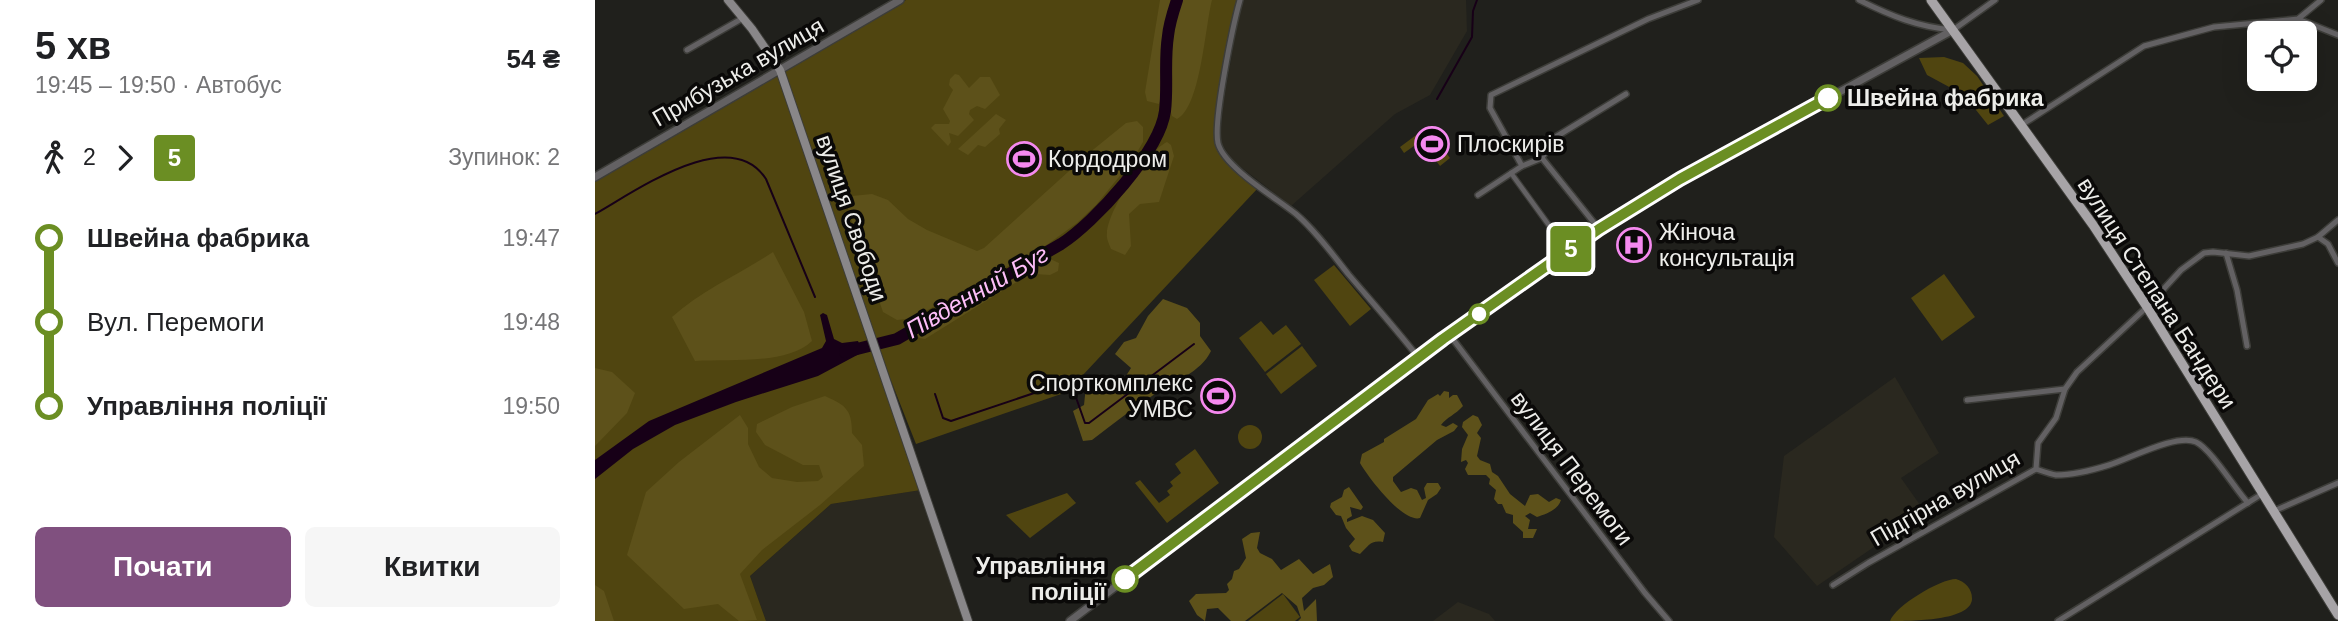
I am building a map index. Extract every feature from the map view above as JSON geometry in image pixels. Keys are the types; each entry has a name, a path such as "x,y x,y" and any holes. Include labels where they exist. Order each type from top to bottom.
{"main road":[{"name":"вулиця Свободи","path":"728,0 780,70 968,621"},
{"name":"вулиця Степана Бандери","path":"1931,0 2023,124 2147,307 2338,615"}],"street":[{"name":"Прибузька вулиця","path":"595,177 901,0"},
{"path":"1240,0 1221,104 1217,132 1219,146 1239,170 1300,218 1418,357"},
{"path":"1522,166 1494,115 1491,95 1649,19 1698,0"},
{"path":"1859,0 1899,20 1924,27 1953,30"},
{"path":"1070,621 1449,334 1599,229 1680,179 1953,30 1995,0"},
{"path":"2298,19 2321,0"},
{"path":"687,50 743,18"},
{"path":"2023,124 2144,46 2214,27 2298,19 2338,35"},
{"path":"1478,195 1522,166 1542,158 1554,138 1626,94"},
{"path":"1542,158 1599,229"},
{"path":"1511,173 1565,246"},
{"name":"Підгірна вулиця","path":"1833,585 2036,469 2038,443 2056,418 2065,388 2077,372 2195,259 2204,253 2249,256 2303,244 2318,237 2338,220"},
{"path":"2318,237 2327,244 2338,263"},
{"path":"2226,253 2240,301 2247,346"},
{"name":"вулиця Перемоги","path":"1449,334 1669,621"},
{"path":"1967,400 2065,388"},
{"path":"2036,469 2055,475 2081,472 2108,466 2163,445 2192,440 2199,443 2209,454 2248,503"},
{"path":"2273,511 2338,483"},
{"path":"2058,621 2262,494"}],"shaded area":[{"path":"906,0 1237,0 1219,85 1215,141 1218,152 1226,163 1258,188 1067,392 916,444 890,378 784,72"},
{"path":"1160,0 1171,0 1164,37 1159,104 1147,101 1145,92"},
{"path":"1182,0 1212,0 1197,83 1185,112 1177,119 1172,116 1169,103 1168,73"},
{"path":"1244,0 1466,0 1467,31 1430,95 1395,114 1291,206 1233,161 1220,141 1223,105 1239,14"},
{"path":"1944,57 1963,63 1977,76 2004,116 1988,125 1964,95 1927,75 1919,58"},
{"path":"955,74 959,75 969,88 980,77 990,77 1000,95 985,109 977,106 970,110 969,114 974,120 958,136 949,133 951,142 948,146 931,128 935,124 949,124 943,109 953,90 949,85"},
{"path":"778,75 921,490 831,504 750,576 766,621 595,621 595,181"},
{"path":"996,114 1006,120 999,129 1000,134 985,147 978,145 968,155 958,149"},
{"path":"1137,121 1143,127 1143,142 1132,161 1096,205 1077,223 1048,244 913,318 897,320 883,312 847,205 852,196 872,194 888,200 908,219 927,230 977,251 984,248 1089,153 1126,123"},
{"name":"Плоскирів","path":"1427,127 1450,158 1440,166 1421,141 1404,153 1400,147"},
{"path":"1167,142 1171,145 1174,156 1159,202 1140,204 1129,214 1131,246 1125,255 1111,249 1107,233 1114,210 1139,169"},
{"path":"773,252 804,312 812,341 801,349 773,357 695,361 672,317 708,290"},
{"path":"1048,258 1059,263 1058,271 1050,275 1034,274 1015,283 925,339 919,338 916,333 1002,279"},
{"path":"1334,265 1371,309 1350,326 1314,280"},
{"path":"1944,274 1975,317 1942,341 1911,298"},
{"path":"1163,299 1187,308 1200,323 1200,336 1211,351 1194,371 1147,399 1092,440 1083,441 1073,411 1084,405 1086,386 1124,379 1131,368 1115,354 1124,342 1136,338 1148,316"},
{"path":"820,315 827,315 834,339 842,343 858,341 861,353 818,376 675,425 633,449 595,479 595,460 649,421 822,348 826,341"},
{"path":"1261,321 1273,335 1286,325 1301,344 1265,372 1239,338"},
{"path":"1302,346 1317,366 1281,394 1266,374"},
{"path":"595,368 612,372 635,393 627,413 595,446"},
{"path":"1895,377 1939,453 1901,478 1925,512 1817,586 1774,537 1784,456"},
{"path":"1444,391 1449,392 1449,398 1457,395 1463,406 1441,425 1446,427 1453,423 1458,426 1393,477 1401,492 1411,488 1417,490 1422,500 1426,498 1424,488 1427,483 1438,483 1441,488 1428,500 1420,518 1413,518 1396,506 1370,478 1360,463 1362,454 1416,419 1428,400 1438,394 1440,396"},
{"path":"825,396 838,402 849,413 852,433 862,445 864,466 820,505 762,550 740,574 757,620 739,621 718,604 684,609 627,555 646,492 679,462 740,415 748,428 748,444 759,467 772,478 797,482 818,481 823,477 819,465 803,465 765,445 756,432 757,424 792,407"},
{"path":"1473,415 1478,417 1482,425 1477,433 1481,438 1477,456 1490,464 1492,472 1498,476 1510,494 1525,506 1530,495 1538,494 1549,502 1556,498 1561,500 1548,513 1537,517 1530,513 1525,516 1530,520 1528,529 1537,529 1533,538 1523,538 1523,532 1513,523 1513,515 1506,513 1502,504 1498,504 1494,499 1496,490 1489,484 1490,479 1486,475 1468,475 1465,469 1468,463 1466,460 1461,462 1462,449 1468,435 1462,427 1463,422"},
{"path":"1250,425 1258,429 1262,437 1258,445 1250,449 1242,445 1238,437 1242,429"},
{"path":"1195,449 1219,483 1167,523 1135,483 1140,480 1159,503 1170,495 1167,491 1173,486 1170,482 1181,473 1175,464"},
{"path":"1349,487 1363,507 1361,510 1350,507 1352,516 1347,522 1362,516 1373,520 1385,533 1383,542 1372,543 1360,554 1352,551 1349,546 1355,539 1341,516 1336,515 1330,507"},
{"path":"921,490 965,621 766,621 750,576 831,504"},
{"path":"1067,493 1076,503 1030,538 1006,515"},
{"path":"1260,532 1257,548 1281,570 1299,559 1313,574 1330,564 1333,577 1324,585 1313,588 1302,598 1304,611 1316,599 1317,621 1298,621 1301,618 1297,606 1282,593 1245,621 1231,621 1218,608 1207,609 1205,621 1197,615 1189,601 1196,594 1226,593 1229,590 1227,584 1234,571 1239,569 1246,558 1242,539 1251,533"},
{"path":"1956,579 1967,586 1972,595 1969,606 1962,612 1939,618 1890,621 1900,608 1919,594 1940,583"},
{"path":"595,585 604,591 614,621 595,621"},
{"path":"1283,594 1300,617 1295,621 1248,621"},
{"path":"1458,602 1489,614 1495,621 1433,621"}],"waterway":[{"name":"Південний Буг","path":"845,352 897,339 1061,244 1107,203 1139,165 1160,127 1166,102 1169,32 1177,0"},
{"path":"1437,99 1472,37 1473,11 1477,0"},
{"path":"595,214 682,167 707,159 730,158 750,163 766,179 815,297"},
{"path":"935,394 943,418 951,421 1064,383 1073,389 1085,423 1089,423 1194,344"}],"bus line":[{"name":"5","path":"1125,579 1443,339 1599,229 1680,179 1828,98"}],"place":[{"name":"Швейна фабрика","path":"1828,98"},
{"name":"Плоскирів","path":"1432,144"},
{"name":"Кордодром","path":"1024,159"},
{"name":"Жіноча консультація","path":"1634,245"},
{"name":"Спорткомплекс УМВС","path":"1218,396"},
{"name":"Управління поліції","path":"1125,579"}]}
